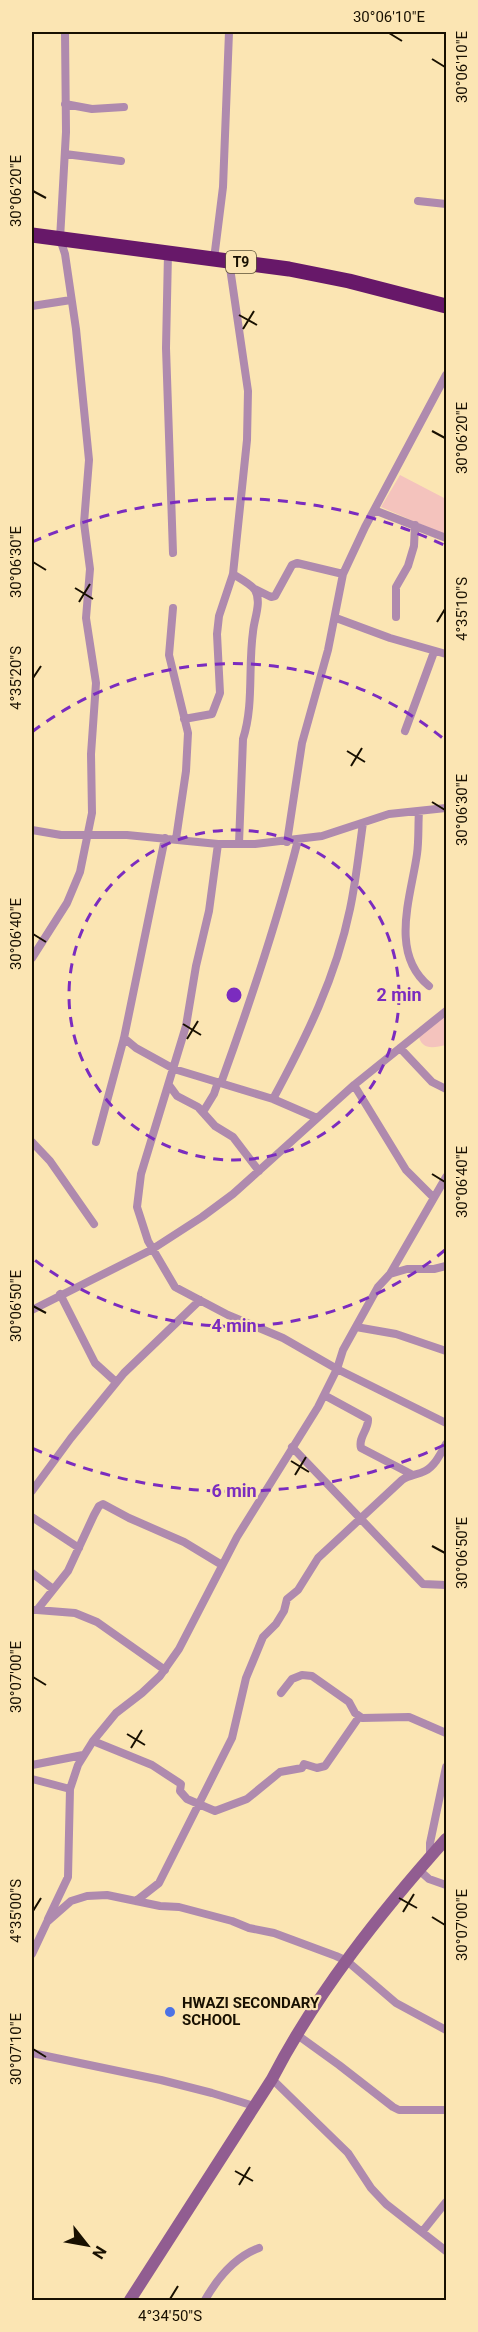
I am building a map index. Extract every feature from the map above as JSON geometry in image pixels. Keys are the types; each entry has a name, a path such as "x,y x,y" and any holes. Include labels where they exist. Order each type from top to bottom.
{"highway":[{"name":"T9","path":"32,235 221,260 349,281 447,306"}],"street":[{"path":"32,958 67,903 80,872 93,813 91,754 96,683 86,618 90,569 84,523 89,460 76,329 65,254 60,239 65,154 65,32"},
{"path":"184,719 212,714 220,693 217,634 219,616 232,574 247,440 248,391 221,260 229,32"},
{"path":"65,104 92,109 124,107"},
{"path":"65,154 121,161"},
{"path":"418,201 447,204"},
{"path":"168,253 166,348 173,553"},
{"path":"32,306 71,300"},
{"path":"287,842 302,743 336,618 344,574 374,510 444,386 447,375"},
{"path":"374,510 447,538"},
{"path":"396,617 396,587 408,566 414,546 415,525"},
{"path":"232,574 255,590 271,597 275,597 292,565 297,563 344,574"},
{"path":"239,844 243,739 250,701 252,637 259,603 255,590"},
{"path":"173,608 170,655 188,733 186,771 176,839"},
{"path":"336,618 447,654"},
{"path":"405,730 434,651"},
{"path":"32,830 61,835 127,834 218,844 287,842 322,836 389,814 447,808"},
{"path":"419,811 418,852 407,909 406,940 413,970 429,986"},
{"path":"273,1099 309,1033 329,983 350,910 363,823"},
{"path":"96,1142 124,1038 165,838"},
{"path":"203,1112 219,1083 249,1006 270,942 298,840"},
{"path":"218,844 209,911 196,966 186,1026 139,1183 137,1207 151,1250 176,1287 228,1315 283,1338 337,1369 447,1423"},
{"path":"32,1310 151,1250 202,1217 259,1171 354,1085 447,1011"},
{"path":"124,1038 136,1048 174,1069 273,1099 317,1118"},
{"path":"400,1048 432,1082 447,1089"},
{"path":"169,1085 177,1095 203,1112 215,1126 233,1137 259,1171"},
{"path":"354,1085 406,1170 433,1197"},
{"path":"32,1142 50,1161 94,1224"},
{"path":"32,1954 68,1877 70,1789 83,1755 116,1713 142,1693 165,1670 179,1649 222,1565 324,1395 337,1369 343,1350 373,1294 390,1274 433,1197 447,1177"},
{"path":"390,1274 407,1269 434,1269 447,1266"},
{"path":"60,1294 95,1363 116,1383"},
{"path":"32,1491 71,1437 116,1383 200,1300"},
{"path":"356,1327 396,1334 447,1351"},
{"path":"324,1395 368,1419 368,1426 360,1442 361,1448 411,1474"},
{"path":"136,1901 159,1882 232,1738 246,1678 262,1637 276,1624 284,1611 287,1599 298,1590 312,1564 402,1479 432,1466 447,1444"},
{"path":"292,1447 423,1584 447,1586"},
{"path":"34,1610 68,1571 94,1515 99,1506 103,1504 184,1542 222,1565"},
{"path":"32,1517 79,1548"},
{"path":"32,1573 53,1589"},
{"path":"34,1610 75,1613 98,1622 165,1670"},
{"path":"281,1693 292,1679 302,1675 312,1677 349,1702 359,1717"},
{"path":"93,1740 152,1765 181,1784 180,1791 187,1799 215,1811 247,1799 280,1772 302,1768 304,1764 317,1768 325,1766 359,1717"},
{"path":"359,1717 409,1717 447,1733"},
{"path":"32,1765 83,1755"},
{"path":"430,1857 430,1843 447,1767"},
{"path":"32,1779 70,1789"},
{"path":"130,2301 272,2079 296,2034 385,1910 447,1839"},
{"path":"420,1871 429,1879 447,1885"},
{"path":"47,1922 71,1901 87,1896 107,1895 160,1906 179,1907 232,1921 301,1942 347,1961 396,2003 447,2030"},
{"path":"296,2034 339,2064 393,2108 447,2110"},
{"path":"32,2053 161,2080 254,2106"},
{"path":"272,2079 348,2153 371,2188 386,2204 447,2251"},
{"path":"422,2232 447,2202"},
{"path":"205,2301 212,2287 244,2253 258,2248"}],"shaded area":[{"path":"400,475 446,499 446,531 443,534 381,507"},
{"path":"446,1011 446,1045 428,1047 422,1043 418,1033"}],"place":[{"name":"HWAZI SECONDARY SCHOOL","path":"170,2012"}]}
